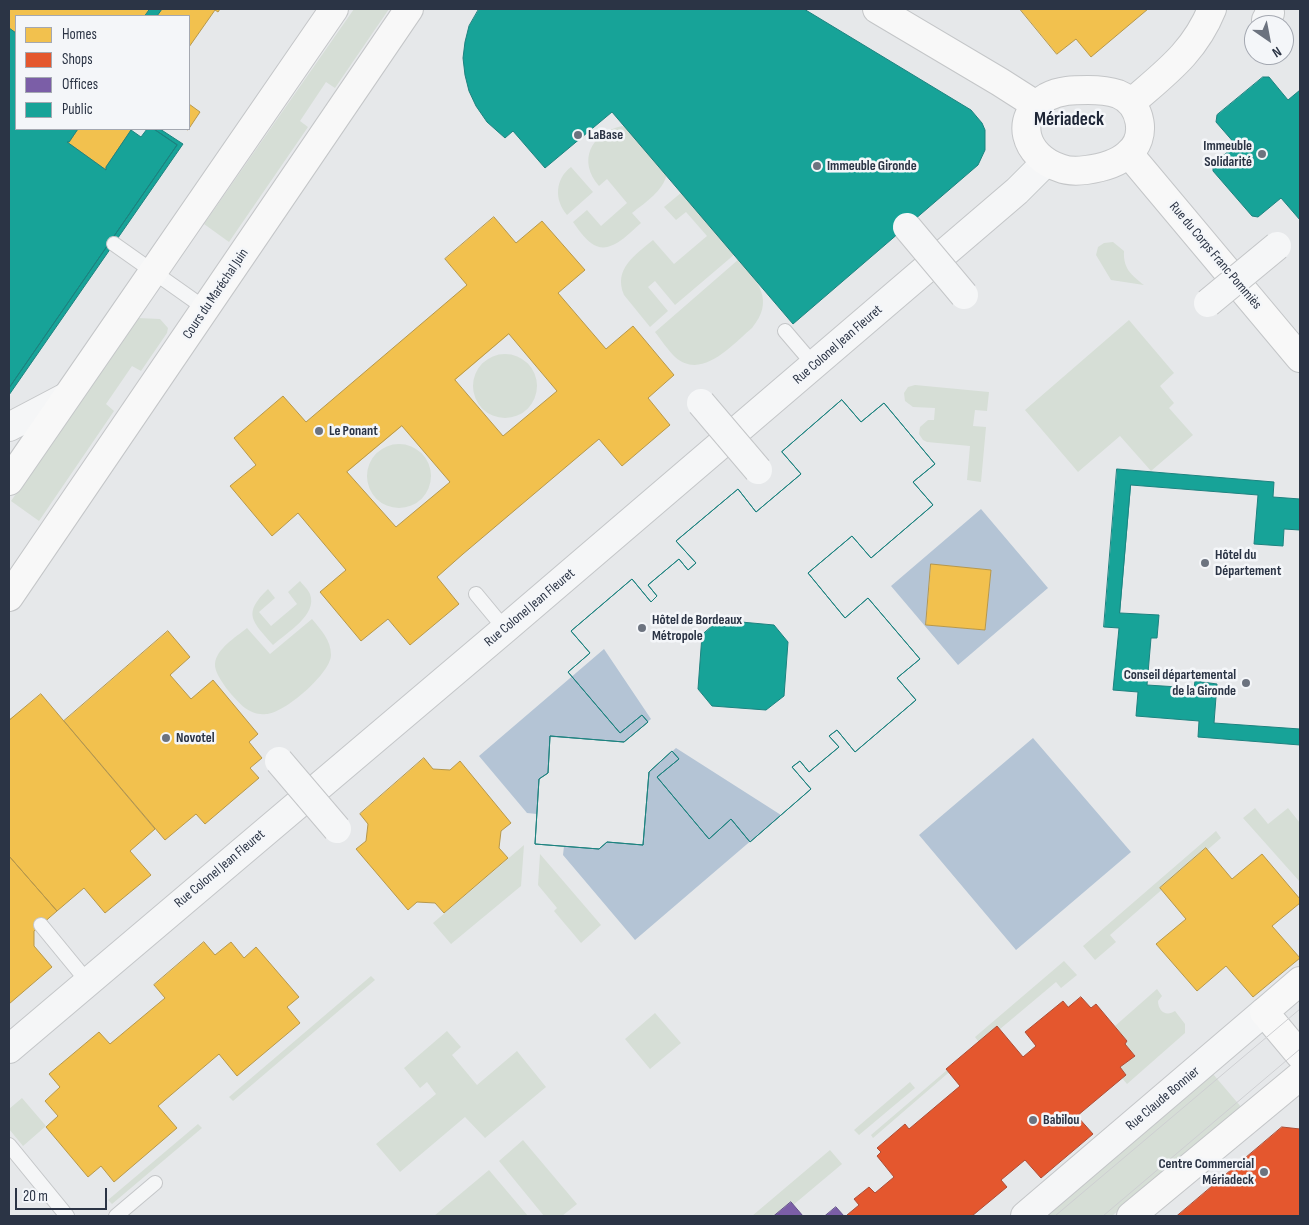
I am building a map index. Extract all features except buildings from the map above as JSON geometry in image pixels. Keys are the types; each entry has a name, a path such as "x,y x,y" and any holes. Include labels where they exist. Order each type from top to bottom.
{"main road":[{"path":"9,481 334,9"},
{"name":"Cours du Maréchal Juin","path":"13,582 206,309 409,9"},
{"path":"877,9 1036,105"},
{"path":"1131,103 1185,55 1199,36 1212,9"},
{"path":"1102,91 1119,94 1131,103 1138,115 1140,128 1137,143 1129,154 1111,165 1085,170 1060,169 1046,162 1034,150 1026,135 1027,120 1036,105 1048,96 1061,92 1102,91"},
{"name":"Rue du Corps Franc Pommiès","path":"1129,154 1300,358"},
{"name":"Rue Claude Bonnier","path":"1264,1012 1300,981"},
{"path":"1264,1012 1300,1055"},
{"path":"1131,1216 1300,1076"}],"street":[{"name":"Rue Colonel Jean Fleuret","path":"9,1049 1018,191 1046,162"},
{"path":"907,226 964,295"},
{"path":"1208,303 1277,246"},
{"path":"9,427 66,397"},
{"path":"701,403 758,470"},
{"path":"279,761 337,829"},
{"name":"Rue Claude Bonnier","path":"1025,1216 1264,1012"}],"lane":[{"path":"114,244 206,309"},
{"path":"785,331 814,365"},
{"path":"476,594 505,629"},
{"path":"41,925 88,981"},
{"path":"9,1145 67,1216"},
{"path":"116,1216 155,1183"}],"shaded area":[{"path":"354,9 389,9 335,88 326,82 300,121 308,127 229,242 204,224"},
{"path":"622,126 627,127 667,174 658,191 632,213 641,223 624,238 611,246 598,247 586,239 573,222 587,210 601,226 627,203 607,179 599,186 592,177 588,158 595,141 611,130"},
{"path":"571,167 593,192 567,215 560,203 558,190 562,177"},
{"path":"682,192 735,254 675,305 655,281 648,287 668,311 650,327 624,295 621,278 633,257 653,240 674,264 707,236 686,212 676,220 664,207"},
{"path":"1113,242 1124,251 1126,267 1144,285 1111,280 1096,255 1098,247 1104,243"},
{"path":"739,259 758,284 761,292 763,300 759,318 752,328 716,358 696,365 685,363 675,357 655,332"},
{"path":"138,318 160,319 168,328 167,333 141,371 132,366 106,404 114,411 39,521 11,501"},
{"path":"1129,320 1174,373 1160,386 1174,403 1169,408 1193,435 1151,471 1120,436 1078,472 1025,410"},
{"path":"505,354 517,357 528,363 534,374 537,386 534,398 528,409 517,415 505,418 493,415 482,409 476,398 473,386 476,374 482,363 493,357"},
{"path":"915,385 989,392 987,411 975,410 973,426 986,427 981,482 967,480 970,446 923,440 919,434 920,427 928,420 934,420 935,408 913,407 905,401 904,393 908,387"},
{"path":"399,444 417,450 425,458 431,476 425,494 417,502 399,508 381,502 373,494 367,476 373,458 381,450"},
{"path":"300,581 310,594 311,602 309,609 293,629 273,645 255,623 253,611 255,605 268,589 275,598 259,612 271,626 297,604 288,592"},
{"path":"312,619 325,636 331,650 329,663 323,672 315,682 294,700 274,712 260,714 245,708 231,694 218,675 215,664 219,653 247,628 270,654"},
{"path":"1255,808 1268,824 1288,808 1300,823 1300,882 1243,818"},
{"path":"1216,831 1221,838 1110,935 1116,942 1095,960 1083,946"},
{"path":"524,845 521,886 451,944 433,923"},
{"path":"540,854 601,925 581,943 554,911 557,908 538,885"},
{"path":"1064,961 1077,975 1061,988 1056,982 981,1045 975,1037"},
{"path":"371,976 375,980 233,1101 229,1097"},
{"path":"1157,989 1162,996 1158,1001 1159,1008 1166,1013 1175,1011 1185,1024 1185,1033 1127,1084 1122,1078 1126,1074 1120,1067 1135,1055 1125,1044 1127,1041 1115,1026"},
{"path":"655,1013 681,1043 650,1069 625,1039"},
{"path":"447,1031 461,1047 452,1055 477,1085 517,1051 546,1087 485,1138 465,1117 400,1172 376,1144 436,1094 427,1082 420,1088 404,1068"},
{"path":"967,1053 969,1055 873,1138 871,1135"},
{"path":"1213,1074 1242,1108 1112,1216 1045,1216"},
{"path":"910,1082 915,1088 859,1135 854,1130"},
{"path":"22,1098 46,1126 23,1146 9,1129 9,1109"},
{"path":"198,1124 202,1128 112,1204 108,1200"},
{"path":"523,1140 577,1204 562,1216 544,1216 499,1161"},
{"path":"830,1150 842,1164 780,1216 752,1216"},
{"path":"489,1170 528,1216 434,1216"}],"water":[{"path":"981,509 1048,588 958,665 891,586","holes":["931,565 991,570 985,630 926,625"]},
{"path":"604,649 651,719 624,742 550,737 548,773 539,779 537,814 527,813 479,756"},
{"path":"1033,738 1131,852 1016,950 919,835"},
{"path":"676,748 781,815 635,940 563,855 564,846 599,849 607,842 643,845 649,772"}],"tram line":[{"path":"1055,1216 1300,1009"},
{"path":"1103,1216 1300,1049"}],"place":[{"name":"LaBase","path":"578,135"},
{"name":"Immeuble Solidarité","path":"1262,154"},
{"name":"Immeuble Gironde","path":"817,166"},
{"name":"Le Ponant","path":"319,431"},
{"name":"Hôtel du Département","path":"1205,563"},
{"name":"Hôtel de Bordeaux Métropole","path":"642,628"},
{"name":"Conseil départemental de la Gironde","path":"1246,683"},
{"name":"Novotel","path":"166,738"},
{"name":"Babilou","path":"1033,1120"},
{"name":"Centre Commercial Mériadeck","path":"1264,1172"}],"district":[{"name":"Mériadeck","path":"1069,120"}]}
